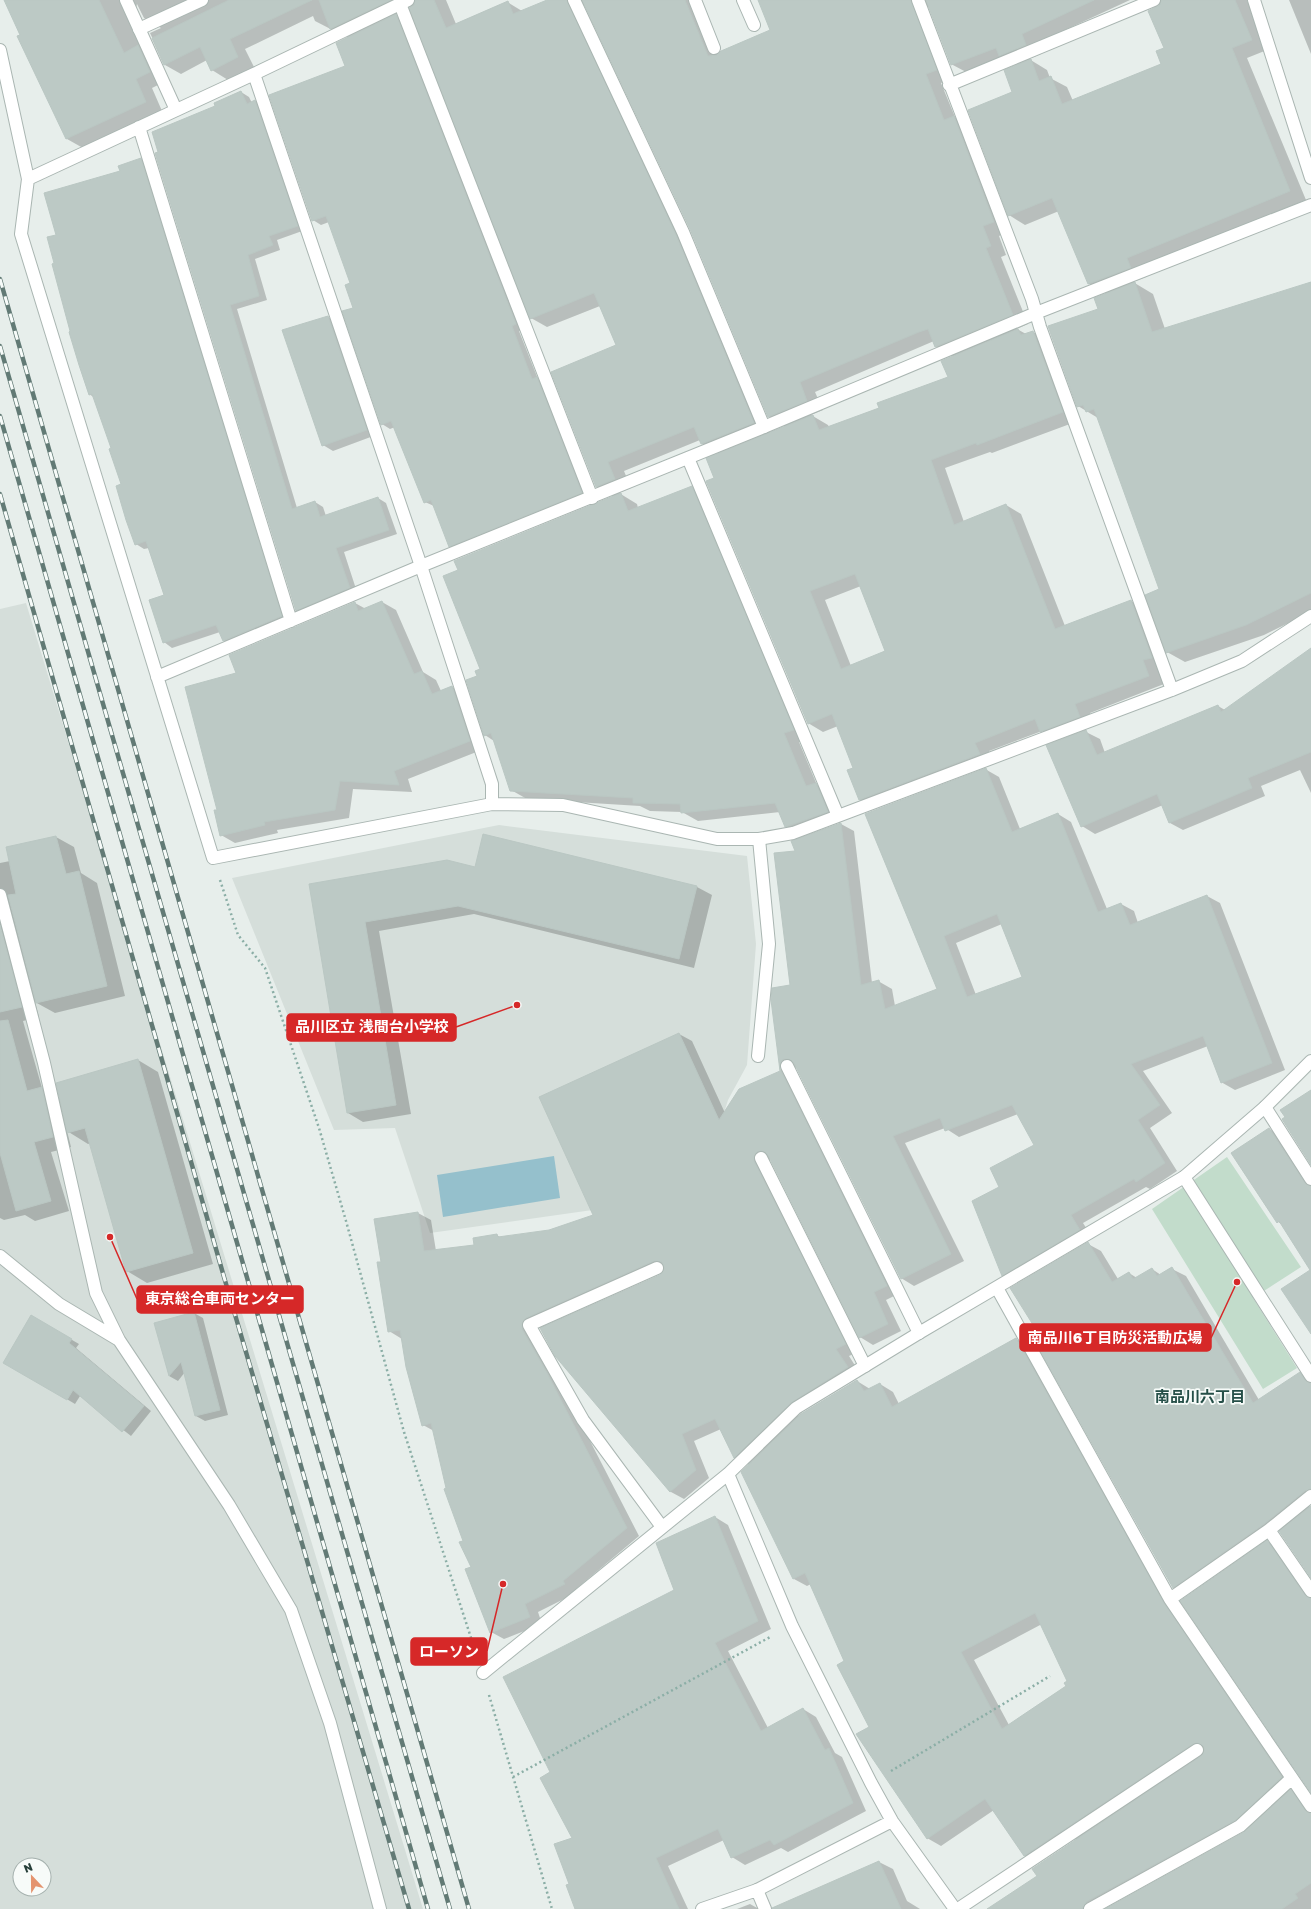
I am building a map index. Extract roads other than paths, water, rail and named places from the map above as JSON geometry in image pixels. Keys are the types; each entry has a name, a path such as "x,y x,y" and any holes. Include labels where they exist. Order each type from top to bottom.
{"street":[{"path":"126,0 176,110"},
{"path":"139,29 202,0"},
{"path":"574,0 683,232 764,428"},
{"path":"695,0 714,48"},
{"path":"743,0 754,26"},
{"path":"918,0 1036,313 1172,690"},
{"path":"949,85 1154,0"},
{"path":"1254,0 1311,178"},
{"path":"28,179 254,74 404,2 592,498"},
{"path":"0,50 28,179 21,234 213,858 492,804 563,806 717,840 759,839 793,833 1172,690 1242,661 1311,616"},
{"path":"254,74 421,566 492,784 492,804"},
{"path":"139,127 291,621"},
{"path":"157,677 421,566 764,428 1036,313 1311,205"},
{"path":"688,458 838,816"},
{"path":"758,1056 769,944 759,839"},
{"path":"0,895 44,1063 96,1293 119,1340 229,1505 291,1610 330,1723 380,1909"},
{"path":"483,1673 728,1474 796,1408 919,1333 1184,1177 1265,1107 1311,1061"},
{"path":"787,1066 919,1333"},
{"path":"1265,1107 1311,1179"},
{"path":"761,1158 865,1366"},
{"path":"1184,1177 1311,1376"},
{"path":"0,1256 59,1304 119,1340"},
{"path":"657,1268 528,1325 583,1420 662,1527"},
{"path":"997,1288 1170,1599 1311,1806"},
{"path":"728,1474 792,1626 871,1783 892,1821 956,1909 1197,1750"},
{"path":"1170,1599 1269,1530 1311,1496"},
{"path":"1269,1530 1311,1592"},
{"path":"1090,1909 1240,1826 1292,1778"},
{"path":"702,1909 757,1890 892,1821"},
{"path":"757,1890 765,1909"}],"water":[{"path":"554,1156 560,1198 443,1217 437,1175"}],"railway":[{"path":"0,279 469,1909"},
{"path":"0,346 450,1909"},
{"path":"0,416 428,1909"},
{"path":"0,494 224,1277 409,1909"}],"place":[{"name":"品川区立 浅間台小学校","path":"517,1005"},
{"name":"東京総合車両センター","path":"110,1237"},
{"name":"南品川6丁目防災活動広場","path":"1237,1282"},
{"name":"ローソン","path":"503,1584"}],"district":[{"name":"南品川六丁目","path":"1200,1397"}]}
